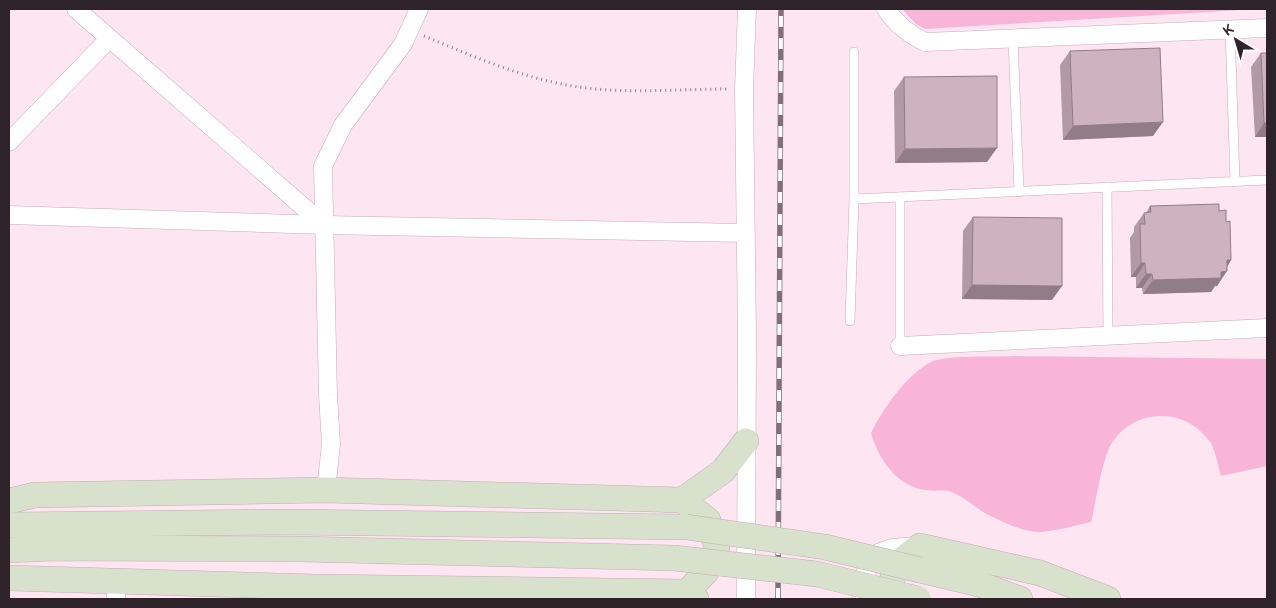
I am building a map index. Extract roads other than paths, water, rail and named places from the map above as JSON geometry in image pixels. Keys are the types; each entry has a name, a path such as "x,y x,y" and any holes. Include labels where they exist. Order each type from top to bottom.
{"street":[{"path":"76,9 324,225"},
{"path":"326,490 331,444 328,395 323,166 343,125 358,102 389,63 410,30 419,9"},
{"path":"746,599 744,89 747,9"},
{"path":"886,9 902,28 924,42 1267,28"},
{"path":"9,142 109,39"},
{"path":"9,215 324,225 746,233"},
{"path":"900,346 1267,328"},
{"path":"682,500 723,471 746,441"},
{"path":"9,500 35,495 326,490 682,500 708,520 717,546 706,572 692,596 116,590 9,578"},
{"path":"9,525 288,522 686,527 825,547 979,584 1020,599"},
{"path":"889,599 893,573 901,559 920,546"},
{"path":"862,599 864,574 878,553 892,548 920,546 1040,573 1108,599"},
{"path":"9,550 56,548 290,549 674,558 816,574 918,599"}],"lane":[{"path":"1230,30 1235,181"},
{"path":"1013,38 1019,192"},
{"path":"850,321 854,199 854,52"},
{"path":"854,199 1267,180"},
{"path":"1107,187 1108,336"},
{"path":"900,197 900,346"}],"railway":[{"path":"778,599 781,9"}]}
